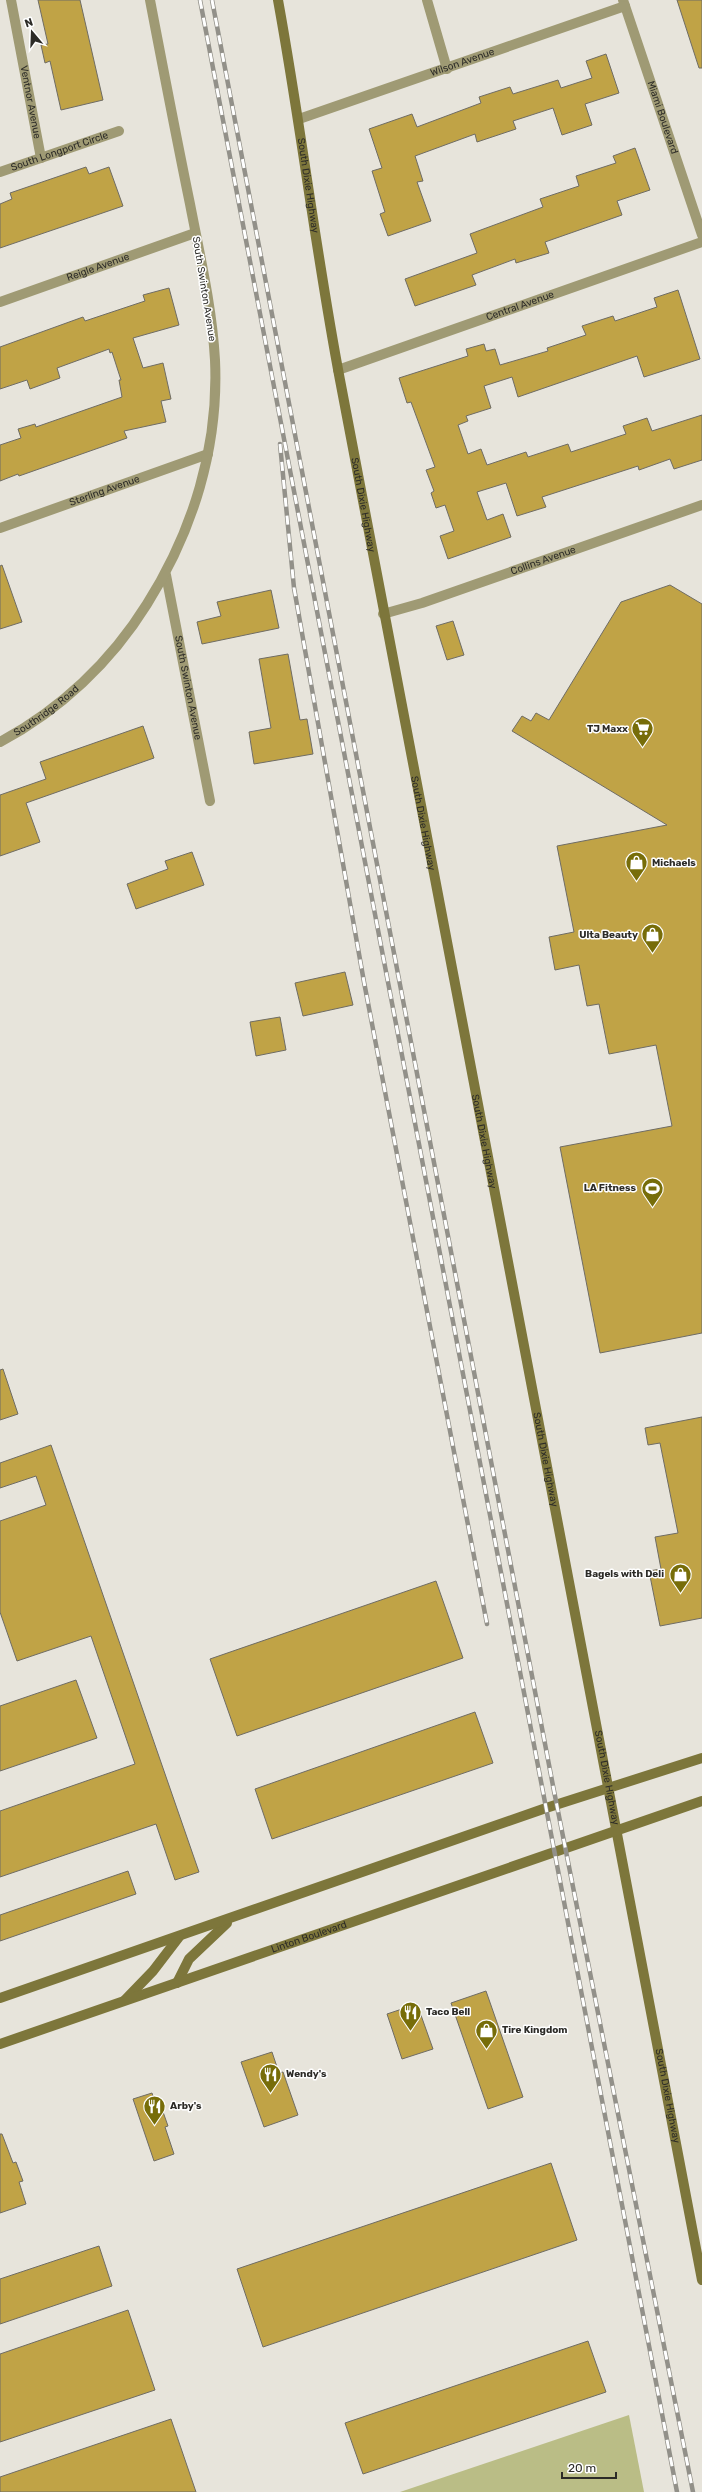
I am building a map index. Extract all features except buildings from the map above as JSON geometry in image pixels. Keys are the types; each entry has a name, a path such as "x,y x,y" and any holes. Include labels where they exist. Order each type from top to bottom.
{"street":[{"name":"Ventnor Avenue","path":"11,0 41,158"},
{"name":"South Swinton Avenue","path":"89,676 133,626 166,575 186,530 201,485 208,454 215,392 215,360 210,313 150,0"},
{"name":"South Dixie Highway","path":"278,0 299,119 338,370 383,614 618,1829 702,2280"},
{"path":"427,0 447,69"},
{"name":"Wilson Avenue","path":"299,119 447,69 624,3"},
{"name":"Miami Boulevard","path":"624,3 702,235"},
{"name":"South Longport Circle","path":"0,172 119,131"},
{"name":"Reigle Avenue","path":"0,302 195,233"},
{"name":"Central Avenue","path":"338,370 702,242"},
{"name":"Sterling Avenue","path":"0,528 208,454"},
{"name":"Collins Avenue","path":"383,614 422,604 702,505"},
{"name":"South Swinton Avenue","path":"166,575 210,801"},
{"name":"Southridge Road","path":"0,742 44,715 89,676"},
{"path":"0,1998 179,1937 546,1808 702,1758"},
{"name":"Linton Boulevard","path":"0,2044 618,1829 702,1802"},
{"path":"177,1983 189,1959 233,1918"},
{"path":"123,2002 153,1971 179,1937"}],"green space":[{"path":"629,2415 644,2492 400,2492"}],"railway":[{"path":"200,0 677,2492"},
{"path":"212,0 554,1791 693,2492"},
{"path":"280,444 294,588 364,982 487,1624"}],"place":[{"name":"TJ Maxx","path":"643,748"},
{"name":"Michaels","path":"637,882"},
{"name":"Ulta Beauty","path":"653,954"},
{"name":"LA Fitness","path":"652,1208"},
{"name":"Bagels with Deli","path":"680,1594"},
{"name":"Taco Bell","path":"410,2032"},
{"name":"Tire Kingdom","path":"487,2050"},
{"name":"Wendy's","path":"271,2094"},
{"name":"Arby's","path":"154,2126"}]}
